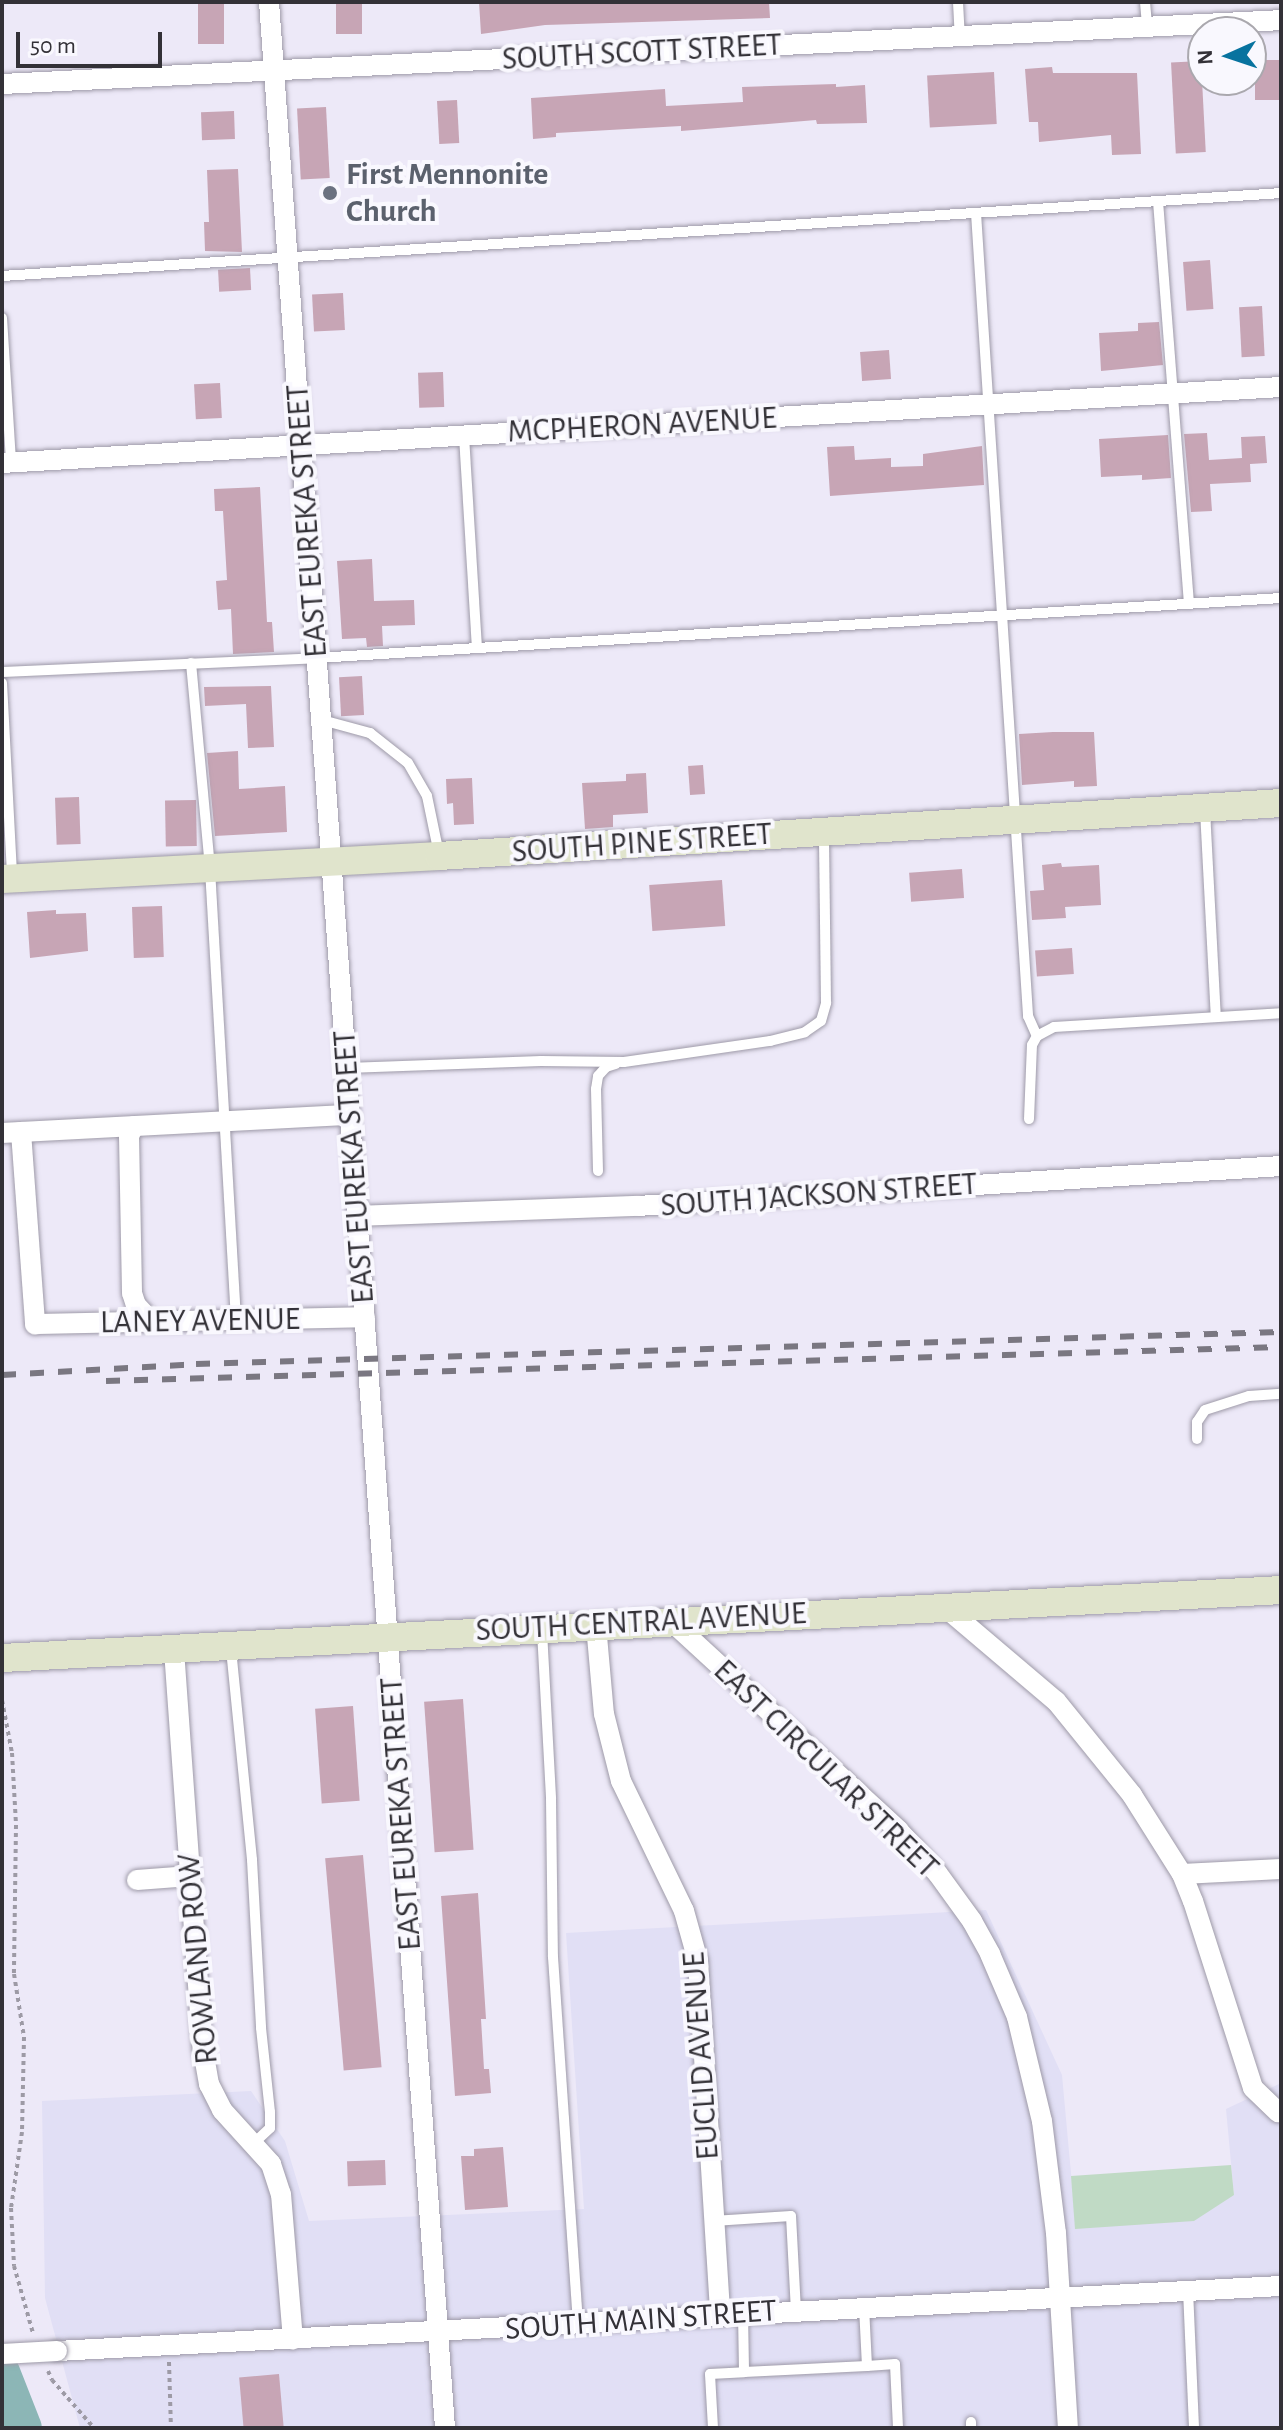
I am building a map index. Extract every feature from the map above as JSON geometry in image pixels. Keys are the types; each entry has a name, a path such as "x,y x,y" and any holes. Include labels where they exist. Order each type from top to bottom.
{"street":[{"name":"EAST EUREKA STREET","path":"269,2 445,2428"},
{"name":"SOUTH SCOTT STREET","path":"2,84 1281,20"},
{"name":"MCPHERON AVENUE","path":"6,463 1281,387"},
{"name":"SOUTH PINE STREET","path":"7,878 439,856 1281,803"},
{"path":"12,1132 350,1115"},
{"path":"134,1126 129,1136 132,1293 136,1305 152,1322"},
{"name":"LANEY AVENUE","path":"12,1132 35,1324 365,1317"},
{"name":"SOUTH JACKSON STREET","path":"358,1216 637,1206 1281,1166"},
{"name":"SOUTH CENTRAL AVENUE","path":"2,1658 231,1647 388,1635 1281,1590"},
{"path":"945,1607 1056,1701 1132,1795 1182,1874 1253,2088 1278,2112"},
{"name":"EAST CIRCULAR STREET","path":"671,1621 898,1830 938,1874 972,1921 1004,1983 1029,2060 1050,2177 1068,2428"},
{"name":"EUCLID AVENUE","path":"596,1625 604,1714 621,1781 684,1911 698,1961 720,2314"},
{"name":"ROWLAND ROW","path":"174,1650 209,2084 222,2110 255,2142 271,2164 281,2194 293,2340"},
{"path":"1182,1874 1281,1869"},
{"path":"137,1880 190,1876"},
{"name":"SOUTH MAIN STREET","path":"2,2354 52,2359 168,2347 720,2314 1281,2286"}],"lane":[{"path":"958,2 960,36"},
{"path":"1145,2 1147,27"},
{"path":"2,276 1281,193"},
{"path":"1158,201 1189,603"},
{"path":"976,213 1028,1016 1037,1036"},
{"path":"2,318 6,463"},
{"path":"464,436 477,648"},
{"path":"2,672 317,658 1281,598"},
{"path":"191,663 210,869 236,1320"},
{"path":"2,683 7,878"},
{"path":"321,720 370,733 408,763 427,796 439,856"},
{"path":"1205,808 1216,1017"},
{"path":"598,1171 598,1076 606,1067 770,1041 805,1032 821,1021 826,1003 824,832"},
{"path":"1029,1119 1032,1045 1037,1036 1054,1027 1281,1013"},
{"path":"347,1068 541,1061 624,1062"},
{"path":"1197,1439 1197,1422 1205,1410 1249,1396 1281,1394"},
{"path":"542,1627 551,1799 553,1957 578,2323"},
{"path":"231,1647 252,1860 261,2028 270,2112 270,2128 255,2142"},
{"path":"713,2221 791,2216 796,2310"},
{"path":"1188,2290 1194,2428"},
{"path":"864,2306 867,2366"},
{"path":"743,2313 744,2372"},
{"path":"713,2428 710,2374 895,2364 898,2428"}],"path":[{"path":"2,1700 12,1753 16,1825 14,1974 23,2053 22,2132 11,2208 14,2266 36,2341"},
{"path":"168,2347 171,2428"},
{"path":"52,2359 52,2380 94,2428"}],"shaded area":[{"path":"986,1910 1062,2075 1076,2228 1234,2195 1226,2109 1281,2083 1281,2428 80,2428 45,2298 42,2101 251,2091 285,2141 309,2221 584,2209 566,1933"},
{"path":"2,2372 24,2428 2,2428"}],"green space":[{"path":"1231,2165 1234,2195 1194,2221 1075,2229 1071,2176"}],"building":[{"path":"198,2 224,2 224,44 198,44"},
{"path":"336,2 362,2 362,34 336,34"},
{"path":"479,2 769,2 770,18 545,25 481,34"},
{"path":"1267,60 1281,60 1281,100 1255,100 1255,96 1267,96"},
{"path":"1187,62 1187,96 1203,96 1206,152 1176,153 1171,63"},
{"path":"1052,67 1053,73 1137,73 1141,154 1112,155 1111,135 1039,142 1038,122 1029,122 1025,69"},
{"path":"994,72 997,124 930,127 927,76"},
{"path":"836,84 836,87 865,85 867,123 817,124 816,120 681,131 681,126 556,133 556,137 533,139 531,98 665,89 666,106 743,102 742,87"},
{"path":"457,100 459,143 439,144 437,101"},
{"path":"326,107 330,178 301,179 297,109"},
{"path":"234,111 235,139 202,140 201,112"},
{"path":"238,169 242,252 205,251 204,222 209,222 207,170"},
{"path":"1210,260 1213,309 1186,311 1183,262"},
{"path":"250,268 251,290 219,292 218,270"},
{"path":"343,293 345,330 314,332 312,295"},
{"path":"1262,306 1265,356 1242,357 1239,307"},
{"path":"1159,322 1163,365 1101,371 1099,333 1138,331 1138,323"},
{"path":"889,350 891,379 862,381 860,352"},
{"path":"443,372 444,407 419,408 418,373"},
{"path":"220,383 222,418 196,419 194,384"},
{"path":"1207,433 1209,460 1242,458 1241,437 1265,436 1267,463 1250,464 1251,482 1210,484 1212,511 1191,512 1184,434"},
{"path":"1168,435 1171,478 1142,480 1142,475 1101,477 1099,439"},
{"path":"854,446 855,460 891,458 891,467 923,466 923,454 982,446 984,485 830,496 827,447"},
{"path":"260,487 267,622 272,622 274,652 233,654 231,609 218,610 216,581 227,580 223,511 215,511 214,489"},
{"path":"372,559 374,601 414,600 415,625 382,626 383,646 367,647 366,638 342,639 337,561"},
{"path":"362,676 364,715 341,716 339,677"},
{"path":"271,686 274,747 248,748 246,704 205,706 204,687"},
{"path":"1094,732 1097,786 1074,787 1074,781 1022,785 1019,734"},
{"path":"238,751 239,789 285,786 287,832 215,836 207,753"},
{"path":"703,765 705,794 690,795 688,766"},
{"path":"646,773 648,813 613,815 613,827 585,829 582,783 626,781 626,774"},
{"path":"472,778 474,824 454,825 453,803 447,804 446,779"},
{"path":"79,797 81,844 57,845 55,798"},
{"path":"196,800 197,846 166,847 165,801"},
{"path":"1061,863 1062,867 1099,865 1101,905 1065,907 1066,918 1032,920 1030,891 1044,890 1042,865"},
{"path":"962,869 964,898 911,902 909,873"},
{"path":"722,880 725,926 652,931 649,885"},
{"path":"162,906 164,957 134,958 132,907"},
{"path":"56,910 56,914 86,913 88,951 30,958 27,912"},
{"path":"1072,948 1074,974 1037,977 1035,951"},
{"path":"463,1699 474,1850 435,1852 424,1702"},
{"path":"353,1706 360,1801 322,1803 315,1709"},
{"path":"363,1855 382,2067 344,2071 325,1858"},
{"path":"478,1893 486,2019 481,2019 484,2069 489,2069 491,2093 455,2096 441,1896"},
{"path":"503,2147 508,2207 465,2210 461,2156 474,2156 474,2149"},
{"path":"385,2160 386,2185 348,2186 347,2161"},
{"path":"279,2374 284,2428 244,2428 239,2377"}],"waterway":[{"path":"2,2372 24,2428"}],"railway":[{"path":"2,1375 196,1364 1281,1332"},
{"path":"106,1381 1281,1347"}],"place":[{"name":"First Mennonite Church","path":"330,193"}]}
